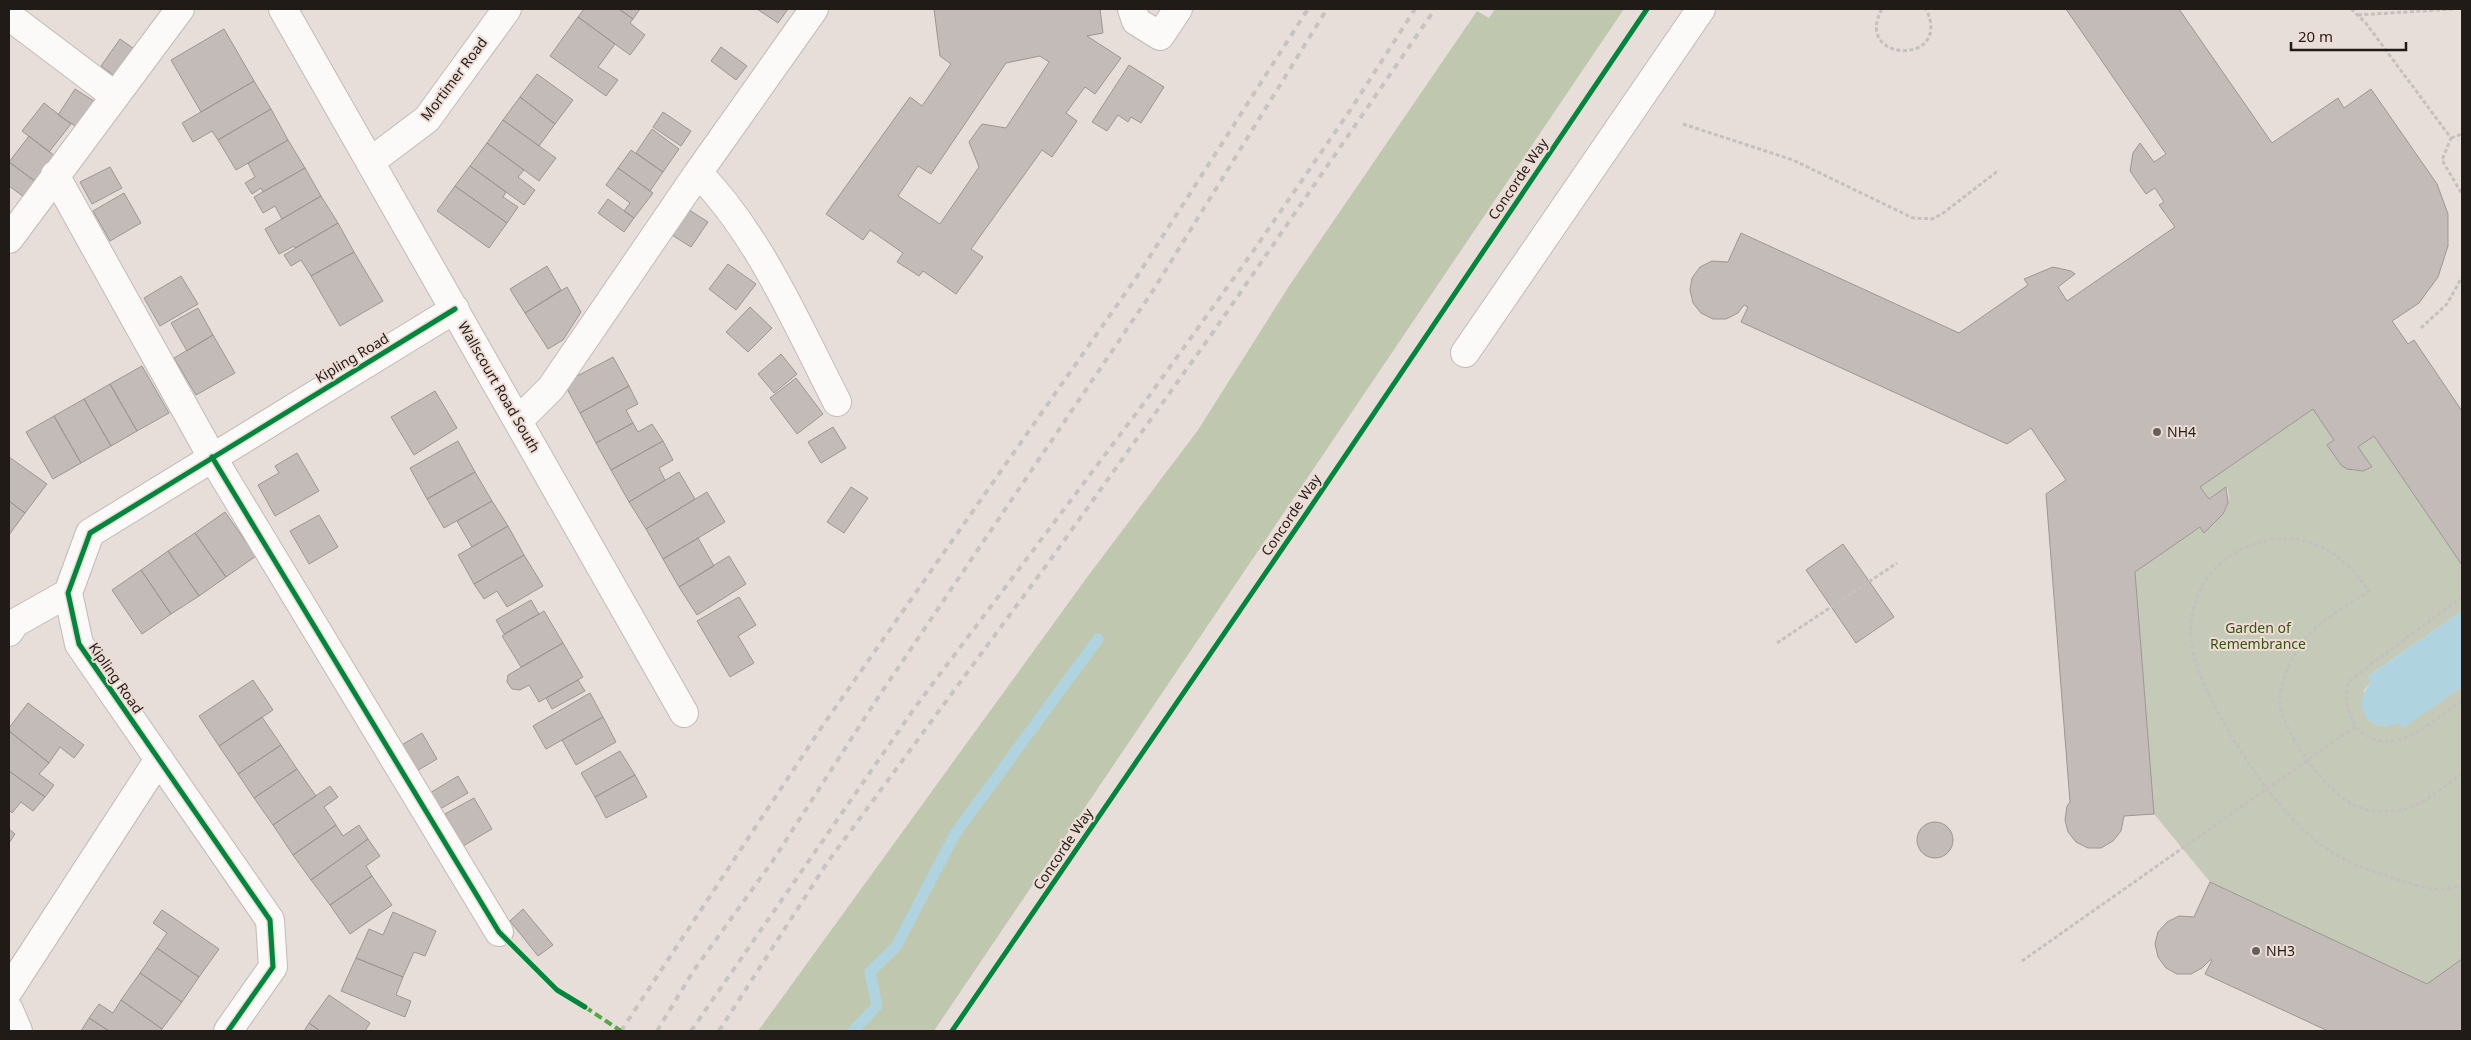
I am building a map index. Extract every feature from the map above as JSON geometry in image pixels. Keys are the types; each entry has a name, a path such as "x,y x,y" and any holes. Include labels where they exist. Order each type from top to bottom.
{"street":[{"path":"9,239 180,9"},
{"name":"Wallscourt Road South","path":"283,9 684,713"},
{"name":"Mortimer Road","path":"370,162 427,119 507,9"},
{"path":"518,421 551,388 698,173 814,9"},
{"path":"1132,9 1136,22 1160,36 1178,9"},
{"path":"1465,353 1701,9"},
{"path":"9,16 115,96"},
{"path":"698,173 716,191 773,277 837,402"},
{"path":"55,176 212,457 499,932"},
{"name":"Kipling Road","path":"228,1031 274,967 270,920 79,644 68,593 90,533 454,309"},
{"path":"9,632 15,623 68,593"},
{"path":"9,990 159,760"},
{"path":"9,1010 18,1031"}],"path":[{"path":"1882,9 1878,17 1877,29 1881,41 1890,49 1902,52 1914,50 1924,44 1930,33 1931,21 1927,9"},
{"path":"2351,9 2358,15 2451,138"},
{"path":"2358,15 2454,9"},
{"path":"1683,124 1792,160 1913,218 1932,219 1942,214 1999,170"},
{"path":"2462,134 2451,138 2442,160 2462,194"},
{"path":"2421,328 2447,304 2462,276"},
{"path":"2462,773 2432,795 2414,805 2394,811 2360,808 2340,797 2307,761 2283,717 2280,703 2286,674 2297,650 2314,629 2369,592 2358,575 2331,552 2314,542 2296,538 2261,541 2230,555 2212,570 2198,592 2192,625 2194,657 2200,673 2234,740 2267,789 2305,831 2348,863 2431,889 2451,889 2462,885"},
{"path":"1777,643 1897,563"},
{"path":"2462,597 2350,680 2346,687 2347,701 2356,726 2374,739 2386,742 2402,739 2418,731 2462,700"},
{"path":"2022,961 2356,726"}],"green space":[{"path":"1495,9 1624,9 934,1031 758,1031 1085,580 1198,430 1289,286 1477,11 1489,18"},
{"name":"Garden of Remembrance","path":"2313,409 2334,440 2327,445 2336,458 2350,470 2356,471 2372,468 2358,447 2374,436 2462,565 2462,611 2368,676 2371,682 2364,690 2368,720 2384,726 2399,722 2403,727 2462,687 2462,959 2427,984 2210,882 2154,814 2135,572 2200,527 2205,532 2220,518 2227,507 2229,494 2227,487 2209,499 2200,487"}],"water":[{"path":"2462,611 2462,687 2403,728 2399,723 2379,725 2371,721 2362,709 2365,691 2371,682 2368,676"}],"building":[{"path":"584,9 619,9 633,19 630,23 645,35 630,55 578,17"},
{"path":"619,9 640,9 633,19"},
{"path":"757,9 788,9 778,23"},
{"path":"934,9 1100,9 1103,33 1087,36 1121,58 1095,94 1085,87 1066,113 1077,121 1052,157 1042,150 971,249 983,257 956,294 923,271 919,276 897,262 903,253 870,230 863,240 826,214 910,97 922,106 951,64 940,56","holes":["1040,56 1049,62 1006,128 982,124 969,142 979,167 940,224 898,196 918,166 931,174 1006,63"]},
{"name":"NH4","path":"2066,9 2179,9 2272,143 2338,98 2344,108 2371,89 2437,184 2448,214 2448,246 2438,277 2419,303 2392,321 2408,344 2414,340 2462,411 2462,565 2374,436 2358,447 2372,467 2363,471 2347,469 2342,466 2327,445 2334,440 2313,409 2200,487 2209,499 2226,487 2228,503 2223,514 2204,533 2200,527 2135,572 2154,814 2124,816 2121,831 2113,841 2101,848 2088,848 2076,842 2068,832 2065,820 2067,806 2070,802 2046,494 2066,480 2031,428 2007,444 1741,322 1748,307 1744,305 1738,313 1726,319 1713,319 1701,313 1693,303 1690,290 1692,278 1700,267 1712,261 1728,262 1741,233 1959,333 2028,285 2024,279 2053,267 2071,271 2075,274 2058,287 2067,301 2175,227 2159,205 2164,202 2155,188 2146,194 2130,171 2133,153 2140,143 2154,162 2166,154"},
{"path":"578,17 615,44 598,67 618,80 606,96 550,56"},
{"path":"224,29 254,81 201,112 171,60"},
{"path":"120,39 136,50 116,77 101,66"},
{"path":"721,47 747,66 736,80 711,61"},
{"path":"1129,65 1164,87 1141,123 1131,117 1128,122 1118,115 1107,131 1092,122"},
{"path":"537,74 573,100 555,124 520,97"},
{"path":"254,81 271,109 218,140 212,131 193,142 182,123"},
{"path":"75,89 97,103 80,129 58,115"},
{"path":"520,97 555,124 539,146 503,120"},
{"path":"44,103 71,124 49,152 22,131"},
{"path":"271,109 288,140 236,170 218,140"},
{"path":"663,112 691,131 681,146 653,127"},
{"path":"503,120 556,158 539,181 487,143"},
{"path":"652,129 679,149 663,172 636,153"},
{"path":"29,136 55,156 36,182 9,162"},
{"path":"288,140 305,168 263,192 261,188 252,194 245,183 255,177 248,163"},
{"path":"487,143 524,170 518,177 535,190 524,205 470,166"},
{"path":"631,150 663,172 650,191 618,168"},
{"path":"9,162 36,182 24,197 9,186"},
{"path":"470,166 506,192 503,197 518,207 507,223 455,186"},
{"path":"110,167 122,188 92,204 80,182"},
{"path":"305,168 321,196 282,219 275,206 263,213 254,197"},
{"path":"618,168 653,193 634,218 624,211 630,203 606,185"},
{"path":"455,186 507,223 489,248 437,211"},
{"path":"124,193 141,223 110,241 93,211"},
{"path":"321,196 338,223 295,248 294,246 279,254 265,229"},
{"path":"608,199 634,218 624,232 598,213"},
{"path":"683,206 708,222 691,247 667,232"},
{"path":"338,223 354,252 311,276 301,260 291,266 284,255"},
{"path":"354,252 383,301 340,326 311,276"},
{"path":"728,264 756,284 736,310 709,289"},
{"path":"547,266 561,290 525,313 510,289"},
{"path":"181,276 198,304 160,326 144,298"},
{"path":"567,287 581,312 563,340 548,349 525,313"},
{"path":"750,307 772,328 748,352 726,332"},
{"path":"198,308 213,335 187,351 171,323"},
{"path":"213,335 235,373 196,395 174,358"},
{"path":"781,354 797,374 774,393 758,374"},
{"path":"613,357 629,386 580,413 564,383"},
{"path":"142,366 169,413 137,431 110,384"},
{"path":"796,378 823,414 797,434 770,398"},
{"path":"110,384 137,431 111,446 84,399"},
{"path":"629,386 638,404 626,410 633,423 596,443 580,413"},
{"path":"435,391 457,428 414,455 391,417"},
{"path":"84,399 111,446 81,463 54,416"},
{"path":"54,416 81,463 53,479 26,432"},
{"path":"633,423 638,432 652,424 663,441 611,470 596,443"},
{"path":"833,427 846,448 821,463 808,442"},
{"path":"458,441 475,472 427,499 410,468"},
{"path":"663,441 673,460 659,468 665,480 629,502 611,470"},
{"path":"297,453 319,491 275,516 258,485 279,473 275,466"},
{"path":"9,457 47,484 25,513 9,501"},
{"path":"475,472 492,501 444,528 427,499"},
{"path":"679,472 695,499 646,529 629,502"},
{"path":"851,487 868,498 844,533 827,522"},
{"path":"707,492 725,522 663,559 646,529"},
{"path":"9,501 25,513 9,535"},
{"path":"492,501 508,526 472,547 457,521"},
{"path":"225,512 256,556 226,577 195,533"},
{"path":"319,515 338,547 309,564 290,531"},
{"path":"508,526 524,555 474,584 458,555"},
{"path":"195,533 226,577 199,596 168,551"},
{"path":"698,538 714,566 679,587 663,559"},
{"path":"1843,544 1894,617 1856,643 1806,570"},
{"path":"168,551 199,596 171,614 141,570"},
{"path":"524,555 543,586 507,607 497,591 484,599 474,584"},
{"path":"729,556 746,584 697,615 679,587"},
{"path":"141,570 171,614 142,634 112,590"},
{"path":"739,597 756,625 738,636 754,663 730,677 697,621"},
{"path":"531,600 539,614 504,634 496,620"},
{"path":"544,611 563,643 521,667 502,636"},
{"path":"563,643 583,677 539,702 529,685 520,690 512,689 507,682 508,675"},
{"path":"253,680 273,710 219,746 199,716"},
{"path":"578,680 585,691 552,709 546,698"},
{"path":"590,693 603,717 546,749 533,726"},
{"path":"28,703 84,745 74,758 60,747 49,763 9,731 9,728"},
{"path":"262,717 281,745 238,774 219,746"},
{"path":"603,717 616,742 576,765 562,740"},
{"path":"9,731 49,763 39,774 54,785 45,797 9,771"},
{"path":"422,733 437,759 415,772 400,746"},
{"path":"281,745 297,769 254,798 238,774"},
{"path":"620,751 635,775 595,797 581,773"},
{"path":"297,769 316,796 273,825 254,798"},
{"path":"9,771 45,797 33,811 21,802 12,813 9,810"},
{"path":"635,775 647,797 606,818 595,797"},
{"path":"458,776 468,793 440,809 430,793"},
{"path":"330,786 338,797 324,807 336,825 293,855 273,825"},
{"path":"474,798 492,829 463,846 445,814"},
{"path":"1935,822 1942,823 1948,827 1952,833 1952,847 1948,853 1942,857 1935,858 1928,857 1922,853 1918,847 1917,840 1918,833 1922,827 1928,823"},
{"path":"336,825 343,836 359,825 368,839 311,880 293,855"},
{"path":"9,829 15,834 9,843"},
{"path":"368,839 380,856 366,866 372,876 330,905 311,880"},
{"path":"372,876 392,905 350,934 330,905"},
{"name":"NH3","path":"2210,882 2427,984 2462,959 2462,1031 2328,1031 2205,974 2212,960 2191,974 2177,974 2166,968 2158,957 2155,944 2158,932 2167,922 2179,916 2194,917"},
{"path":"523,909 553,945 538,956 510,921"},
{"path":"162,910 219,949 199,977 157,948 167,933 153,923"},
{"path":"393,912 436,931 425,956 414,952 403,977 356,958 369,929 383,935"},
{"path":"157,948 199,977 182,1002 140,973"},
{"path":"356,958 403,977 396,995 411,1001 405,1017 341,991"},
{"path":"140,973 182,1002 162,1029 121,1000"},
{"path":"329,995 370,1023 365,1031 320,1031 309,1023"},
{"path":"121,1000 162,1029 161,1031 109,1031 89,1018 99,1004 113,1013"},
{"path":"89,1018 109,1031 81,1031"},
{"path":"309,1023 320,1031 304,1031"}],"waterway":[{"path":"853,1031 877,1006 870,972 896,947 955,834 1098,639"}],"railway":[{"path":"621,1031 819,731 1136,278 1308,9"},
{"path":"657,1031 694,970 772,862 875,702 1154,289 1327,9"},
{"path":"691,1031 916,706 1144,403 1254,250 1351,109 1415,9"},
{"path":"719,1031 827,863 1048,563 1214,331 1435,9"}],"marked path":[{"path":"585,1007 621,1031"}],"cycle path":[{"name":"Concorde Way","path":"952,1031 1308,511 1647,9"},
{"path":"228,1031 273,967 270,920 79,644 68,593 90,533 455,309"},
{"path":"212,457 499,932 557,990 585,1007"}],"place":[{"name":"NH4","path":"2157,432"},
{"name":"NH3","path":"2256,951"}]}
